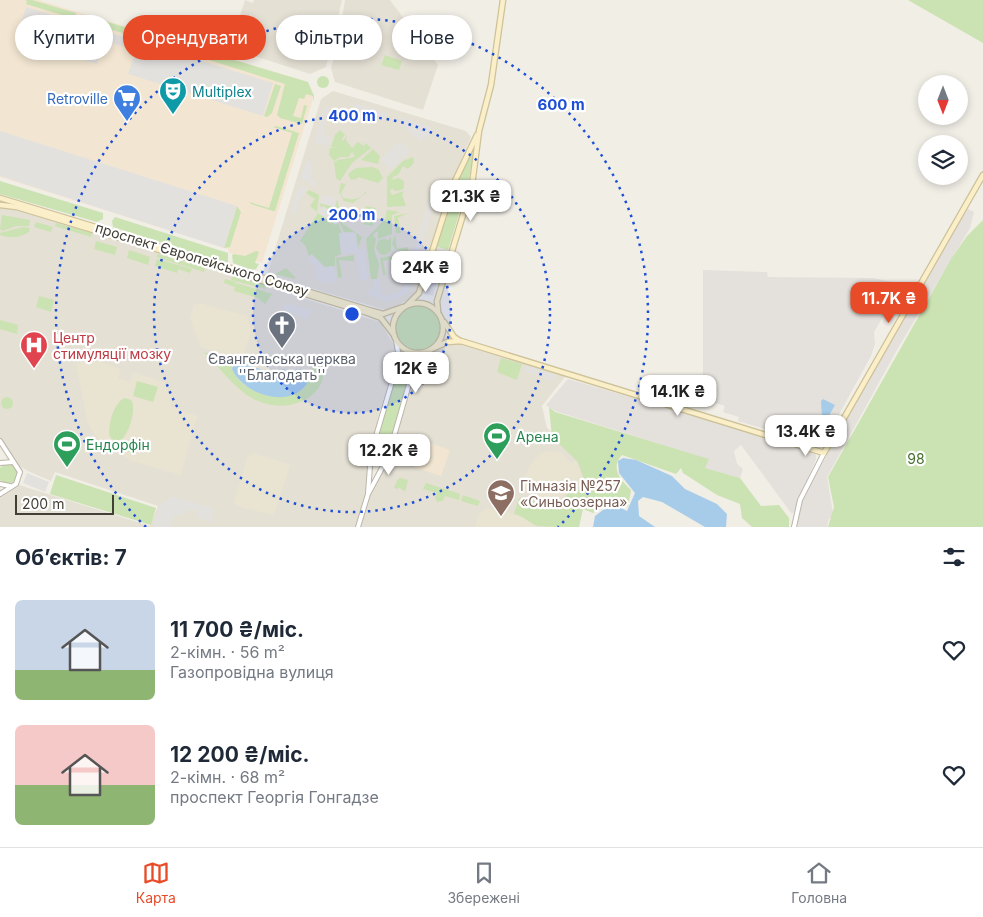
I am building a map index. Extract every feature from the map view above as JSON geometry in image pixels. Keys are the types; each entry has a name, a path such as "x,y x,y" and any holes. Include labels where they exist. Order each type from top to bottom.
{"main road":[{"path":"503,0 491,85 479,132 472,185 437,301 438,312 442,320 454,337 461,341 824,453 983,175"},
{"path":"461,341 447,342 418,353 408,351 395,338 394,320 419,293 454,182 479,132"},
{"name":"проспект Європейського Союзу","path":"0,198 372,311 391,313 405,306"},
{"name":"проспект Європейського Союзу","path":"0,205 17,207 371,314 380,318 395,338"},
{"path":"405,306 421,302 430,305 438,312"},
{"path":"430,350 441,338 442,320"}],"street":[{"path":"368,494 370,457 399,358 395,338"},
{"path":"358,527 368,494 386,461 416,360 430,350"},
{"path":"0,441 20,472 18,481 0,494"},
{"path":"794,527 800,500 824,453"},
{"path":"370,457 376,463 386,461"},
{"path":"0,463 5,461 13,462"},
{"path":"0,484 12,486"}],"shaded area":[{"path":"0,0 39,0 88,15 15,15 15,60 113,60 113,23 123,26 123,60 236,60 308,82 314,96 262,263 230,253 228,249 0,177"},
{"path":"245,0 253,3 254,0 342,0 338,15 276,15 276,60 328,60 326,67 310,74 266,60 266,15 240,15"},
{"path":"345,0 390,0 401,15 392,15 392,60 434,60 438,65 423,110 335,82 331,68 333,60 382,60 382,15 343,15"},
{"path":"26,7 52,15 24,15"},
{"path":"113,34 123,37 123,46 113,44"},
{"path":"84,60 98,60 97,64"},
{"path":"133,60 198,60 273,83 263,116 128,74"},
{"path":"333,91 466,131 471,137 450,185 415,295 389,311 270,276 268,272 321,99"},
{"path":"355,103 389,114 383,120 359,113 353,107"},
{"path":"324,107 329,109 322,134 331,137 328,146 314,142"},
{"path":"400,117 432,127 430,134 420,143 418,137 415,137 400,123"},
{"path":"0,131 237,206 224,248 0,176"},
{"path":"400,141 410,151 391,170 381,159"},
{"path":"308,160 313,166 310,175 317,185 314,187 308,181 301,179"},
{"path":"434,181 440,183 407,294 387,302 367,294 369,289 374,291 373,280 379,279 382,294 386,296 402,290"},
{"path":"299,186 307,188 297,204 298,209 295,214 290,213"},
{"path":"323,194 337,199 335,207 320,203"},
{"path":"323,206 341,218 336,225 318,213"},
{"path":"0,208 21,211 380,322 397,350 397,356 378,417 370,461 368,493 384,465 416,360 428,351 453,341 568,373 542,406 547,428 560,439 589,474 575,527 0,527 0,494 16,484 150,526 158,506 55,472 51,481 17,465 0,441"},
{"path":"966,208 974,212 970,228 898,348 827,477 834,519 829,518 827,527 796,527 801,501"},
{"path":"339,233 356,233 357,249 365,249 368,280 360,280 356,252 341,253"},
{"path":"437,247 448,250 433,296 423,293"},
{"path":"312,255 324,267 334,266 336,282 327,283 315,279 316,267 308,259"},
{"path":"703,270 767,272 768,277 873,278 902,284 874,332 875,344 871,356 825,440 818,445 738,421 739,417 723,412 725,406 706,400 703,397"},
{"path":"199,303 247,316 251,332 243,355 234,357 201,347 190,318 194,305"},
{"path":"285,303 311,310 308,319 283,310"},
{"path":"89,358 121,369 118,379 130,382 133,372 164,382 172,401 170,406 197,416 181,475 132,461 108,448 98,439 88,424 76,364"},
{"path":"526,365 556,375 554,381 524,371"},
{"path":"568,379 729,426 816,454 816,459 795,510 792,514 741,445 734,451 737,464 743,469 740,478 705,468 708,459 555,411 546,405"},
{"path":"423,441 450,450 441,476 414,467"},
{"path":"548,451 562,453 571,463 576,460 582,476 575,492 567,491 559,502 536,501 527,492 522,482 530,465 541,453"},
{"path":"253,453 290,465 274,515 237,506 234,503 248,456"},
{"path":"27,473 49,482 45,492 23,483"},
{"path":"172,496 214,509 211,522 198,518 197,511 189,509 182,515 174,515 170,527 156,527 153,525 160,505"},
{"name":"Гімназія №257 «Синьоозерна»","path":"487,508 523,516 538,527 475,527 479,514"}],"green space":[{"path":"25,0 32,0 76,13 76,15 62,15 26,4 27,1"},
{"path":"908,0 983,0 983,43"},
{"path":"113,24 123,27 123,33 113,30"},
{"path":"385,55 392,57 392,60 402,61 399,70 381,65"},
{"path":"209,60 234,60 308,82 314,96 313,102 313,96 306,94 304,99 299,98 293,116 301,118 304,105 307,106 302,124 280,118 277,115 285,84"},
{"path":"325,76 328,77 328,87 321,88 318,87 317,80 318,77"},
{"path":"275,84 281,86 272,113 267,117 264,116"},
{"path":"276,126 299,133 275,211 273,211 249,202 269,208 292,133 273,127"},
{"path":"340,130 345,135 341,140 344,140 347,135 346,140 352,148 358,142 364,146 366,143 371,148 352,163 340,181 336,178 334,162 355,156 352,152 348,157 340,157 334,161 329,155 330,148 335,148 331,147 335,135"},
{"path":"373,149 380,156 378,164 361,160"},
{"path":"470,153 473,154 468,184 448,250 437,247 457,182"},
{"path":"413,157 414,163 408,169 403,166 398,175 394,176 391,180 399,178 404,181 404,188 402,190 395,191 392,188 390,192 392,195 404,191 402,195 406,206 387,207 387,177 403,161"},
{"path":"372,167 378,169 383,178 378,183 358,177 351,180 348,174 356,168"},
{"path":"0,181 103,213 103,219 97,222 0,194"},
{"path":"341,183 346,184 341,193 342,197 355,199 366,191 366,193 353,203 344,201 339,192"},
{"path":"309,190 319,195 317,212 310,206 315,199 306,193"},
{"path":"337,199 343,224 362,237 358,247 356,234 344,232 339,222 341,219 323,207 321,208 320,203 334,207"},
{"path":"237,206 241,212 230,247 224,248"},
{"path":"366,206 376,208 373,226 363,224"},
{"path":"387,210 400,212 392,215 392,234 378,239 378,231 374,233 373,236 376,239 374,250 379,264 377,279 371,279 366,239 385,219"},
{"path":"318,213 336,225 338,223 342,233 339,233 341,254 335,257 335,266 325,267 312,254 309,256 305,245 300,241"},
{"path":"408,213 398,218 401,233 396,233 394,216"},
{"path":"2,215 30,220 29,226 16,226 2,231 0,229"},
{"path":"115,217 228,253 228,264 113,227 112,221"},
{"name":"98","path":"983,220 983,527 828,527 834,507 828,477 951,259 967,236"},
{"path":"36,222 53,227 51,232 34,227"},
{"path":"56,223 92,233 91,237 55,226"},
{"path":"23,227 30,228 29,232 21,236 8,237 0,235 0,233"},
{"path":"395,235 397,249 408,247 408,251 396,250 392,244"},
{"path":"391,236 391,251 385,255 380,254 376,248 378,241 383,239 389,240"},
{"path":"96,241 117,247 115,255 94,249"},
{"path":"129,250 150,257 148,265 127,258"},
{"path":"256,251 259,252 255,263 259,264 256,269 252,270 233,263 232,255 245,256"},
{"path":"158,254 205,268 204,272 156,257"},
{"path":"354,255 354,261 339,260 342,277 338,278 336,258"},
{"path":"390,256 395,259 383,261 386,275 383,275 380,258"},
{"path":"157,259 192,269 190,273 178,269 177,273 155,266"},
{"path":"286,268 295,277 295,279 275,274"},
{"path":"232,275 265,285 266,289 231,280"},
{"path":"225,279 236,282 235,286 237,283 272,294 265,304 258,298 234,291 235,287 224,283"},
{"path":"39,296 54,300 51,312 36,307"},
{"path":"418,304 431,308 437,314 441,327 437,340 431,346 418,350 405,346 399,340 395,327 399,314 405,308"},
{"path":"0,320 18,325 17,334 0,329"},
{"path":"402,351 415,356 386,456 383,461 376,461 372,455"},
{"path":"204,352 235,362 232,366 237,378 241,382 257,392 269,396 309,380 307,375 313,370 310,365 304,362 305,358 320,362 323,369 323,377 317,390 310,397 302,401 284,406 264,403 255,400 241,391"},
{"path":"501,358 522,364 517,380 497,372"},
{"path":"137,381 158,387 153,402 133,396"},
{"path":"5,397 9,397 13,403 9,409 5,409 1,405 1,401"},
{"path":"125,398 131,400 133,404 133,415 124,437 121,440 115,441 110,437 109,432 111,421 118,404"},
{"path":"549,407 555,412 709,459 705,468 740,478 761,506 779,505 789,518 789,527 752,527 742,518 740,504 717,495 683,473 681,468 676,474 622,455 618,460 617,469 620,478 631,490 628,507 618,503 603,503 600,509 593,513 583,509 579,527 535,525 514,514 519,498 524,500 532,498 536,501 561,504 568,493 577,494 583,477 578,462 552,437"},
{"path":"402,435 420,441 416,454 398,448"},
{"path":"125,442 138,446 135,454 122,450"},
{"path":"397,451 415,457 412,467 394,460"},
{"path":"4,465 12,465 17,470 17,478 12,483 4,483 -1,478 -1,470"},
{"path":"56,475 156,508 151,525 50,494"},
{"path":"400,478 408,480 405,492 399,487 398,489 394,488 397,480"},
{"path":"426,483 460,494 459,500 445,496 443,501 437,502 435,497 437,493 423,489"},
{"path":"463,495 480,501 478,506 461,501"}],"water":[{"path":"235,362 271,372 284,369 286,372 300,369 307,375 309,380 302,390 292,395 281,397 269,396 258,393 238,378 232,369"},
{"path":"823,399 835,405 826,421 822,419 821,401"},
{"path":"623,458 636,460 672,476 685,489 717,504 727,514 726,527 705,527 662,502 643,497 638,501 639,516 655,527 593,527 595,516 607,507 615,505 627,511 635,493 619,473 618,461"}],"place":[{"name":"Multiplex","path":"173,115"},
{"name":"Retroville","path":"127,122"},
{"name":"Євангельська церква ''Благодать''","path":"282,349"},
{"name":"Центр стимуляції мозку","path":"34,369"},
{"name":"Арена","path":"497,460"},
{"name":"Ендорфін","path":"67,468"},
{"name":"Гімназія №257 «Синьоозерна»","path":"501,517"}]}
